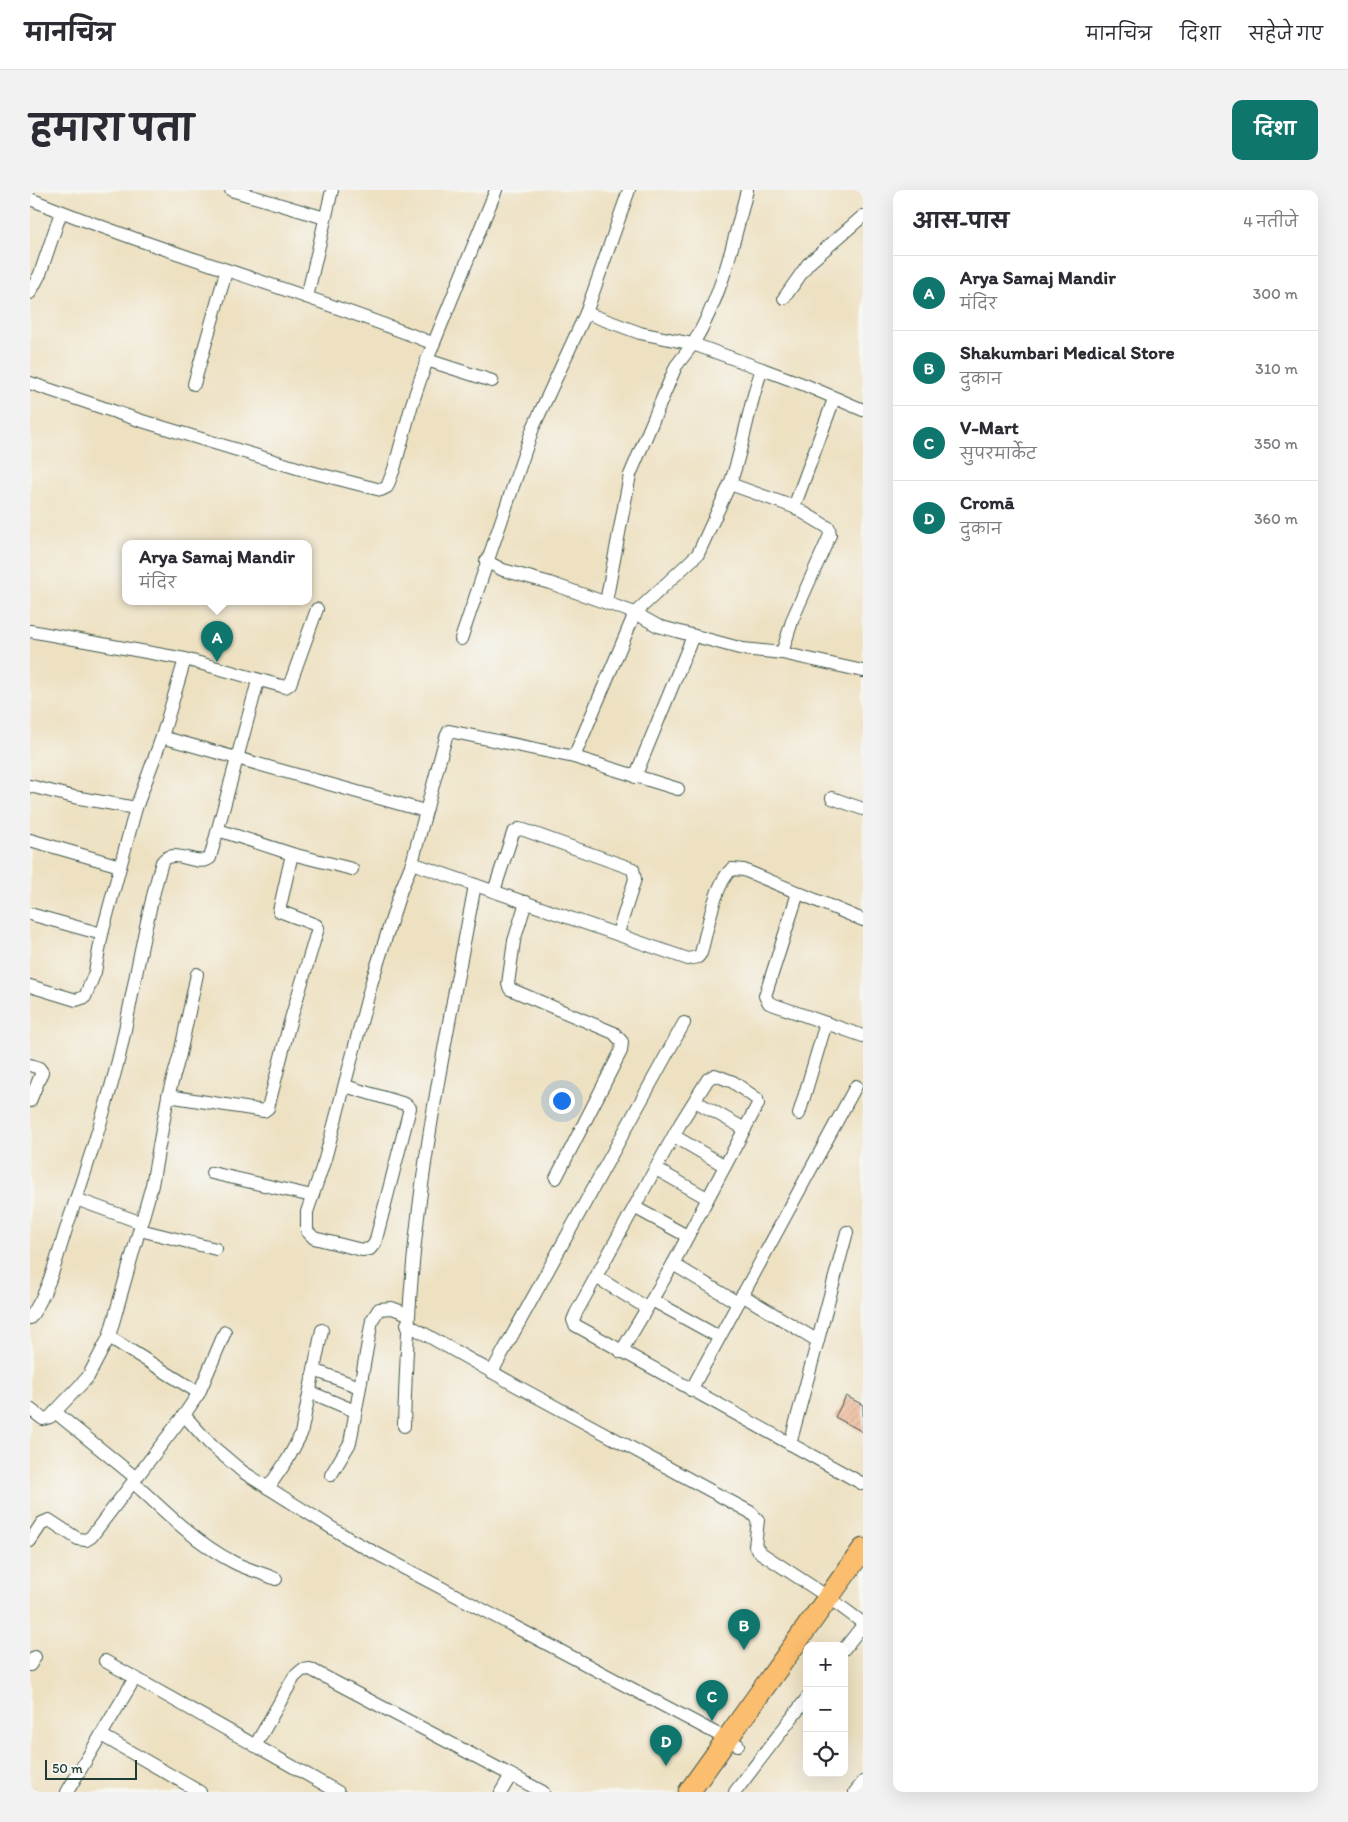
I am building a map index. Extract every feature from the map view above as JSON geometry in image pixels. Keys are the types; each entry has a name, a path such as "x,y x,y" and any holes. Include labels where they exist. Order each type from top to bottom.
{"highway":[{"path":"812,1642 863,1549"},
{"path":"705,1792 732,1742 834,1601 863,1571"},
{"path":"689,1792 803,1655"}],"street":[{"path":"231,190 326,218"},
{"path":"306,297 332,190"},
{"path":"30,383 151,424 307,471 381,490 387,487 394,469 412,404 432,343 496,190"},
{"path":"461,639 486,561 533,428 586,313 629,190"},
{"path":"606,602 630,475 676,366 710,314 722,283 747,190"},
{"path":"30,199 226,272 306,297 432,343"},
{"path":"30,293 40,274 61,212"},
{"path":"784,298 808,264 863,216"},
{"path":"194,384 226,272"},
{"path":"586,313 640,332 692,344 805,385 863,410"},
{"path":"427,360 492,381"},
{"path":"574,757 635,613 698,554 730,484 754,391 762,370"},
{"path":"794,507 834,399"},
{"path":"730,484 794,507 827,525 830,535 793,618 782,653"},
{"path":"486,561 503,570 606,602 635,613 658,626 743,649 782,653 863,671"},
{"path":"30,631 185,659 283,687 289,685 317,609"},
{"path":"635,777 693,636"},
{"path":"30,986 76,1000 82,999 95,972 102,934 136,808 162,737 185,659"},
{"path":"30,1318 46,1289 76,1199 118,1058 148,910 162,862 165,857 172,855 209,860 235,758 258,681"},
{"path":"345,1086 405,1104 410,1108 375,1243 370,1249 354,1250 314,1238 307,1231 306,1223 312,1196 345,1086 372,981 401,890 412,863 449,731 574,757 678,789"},
{"path":"162,737 426,811"},
{"path":"30,786 74,797 136,808"},
{"path":"832,798 863,809"},
{"path":"494,891 513,833 518,829 524,830 632,869 635,879 618,933"},
{"path":"218,830 292,854 352,869"},
{"path":"30,840 120,866"},
{"path":"168,1096 264,1111 268,1108 290,1022 318,928 316,925 279,911 292,854"},
{"path":"412,863 618,933 688,959 695,959 701,953 717,896 727,872 732,869 744,870 863,920"},
{"path":"404,1426 408,1319 417,1225 432,1114 475,885"},
{"path":"798,893 764,996 769,1003 863,1036"},
{"path":"526,902 514,941 508,984 510,988 614,1033 622,1042 621,1051 556,1178"},
{"path":"30,914 102,934"},
{"path":"30,1409 43,1419 50,1417 88,1377 109,1337 152,1185 168,1096 180,1054 197,974"},
{"path":"492,1372 684,1023"},
{"path":"799,1114 826,1023"},
{"path":"30,1065 39,1068 42,1072 30,1101"},
{"path":"621,1352 673,1264 758,1101 733,1082 718,1076 712,1076 674,1136 573,1320 580,1329 621,1352 863,1484"},
{"path":"691,1390 856,1086"},
{"path":"695,1101 745,1129"},
{"path":"674,1136 724,1166"},
{"path":"656,1169 707,1198"},
{"path":"212,1173 312,1196"},
{"path":"76,1199 141,1227 216,1249"},
{"path":"634,1207 687,1236"},
{"path":"790,1444 847,1232"},
{"path":"673,1264 818,1341"},
{"path":"596,1277 719,1337"},
{"path":"331,1475 350,1443 372,1320 376,1312 386,1308 408,1319 492,1372 750,1512 758,1520 755,1541 757,1550 834,1601 863,1624 848,1644"},
{"path":"268,1488 298,1443 322,1330"},
{"path":"30,1541 42,1524 49,1520 78,1539 86,1540 91,1537 199,1393 225,1332"},
{"path":"109,1337 199,1393"},
{"path":"314,1370 359,1388"},
{"path":"310,1392 355,1411"},
{"path":"55,1412 134,1480 179,1524 213,1550 234,1563 276,1579"},
{"path":"184,1415 227,1460 351,1540 732,1742"},
{"path":"105,1661 338,1792"},
{"path":"256,1746 294,1677 302,1670 310,1669 543,1792"},
{"path":"70,1791 135,1678"},
{"path":"735,1792 803,1703"},
{"path":"101,1735 200,1792"},
{"path":"501,1792 511,1775"},
{"path":"855,1792 863,1782"}],"building":[{"path":"846,1396 863,1405 863,1432 835,1417"}],"place":[{"name":"Arya Samaj Mandir","path":"217,662"},
{"name":"Shakumbari Medical Store","path":"744,1650"},
{"name":"V-Mart","path":"712,1721"},
{"name":"Cromā","path":"666,1766"}]}
